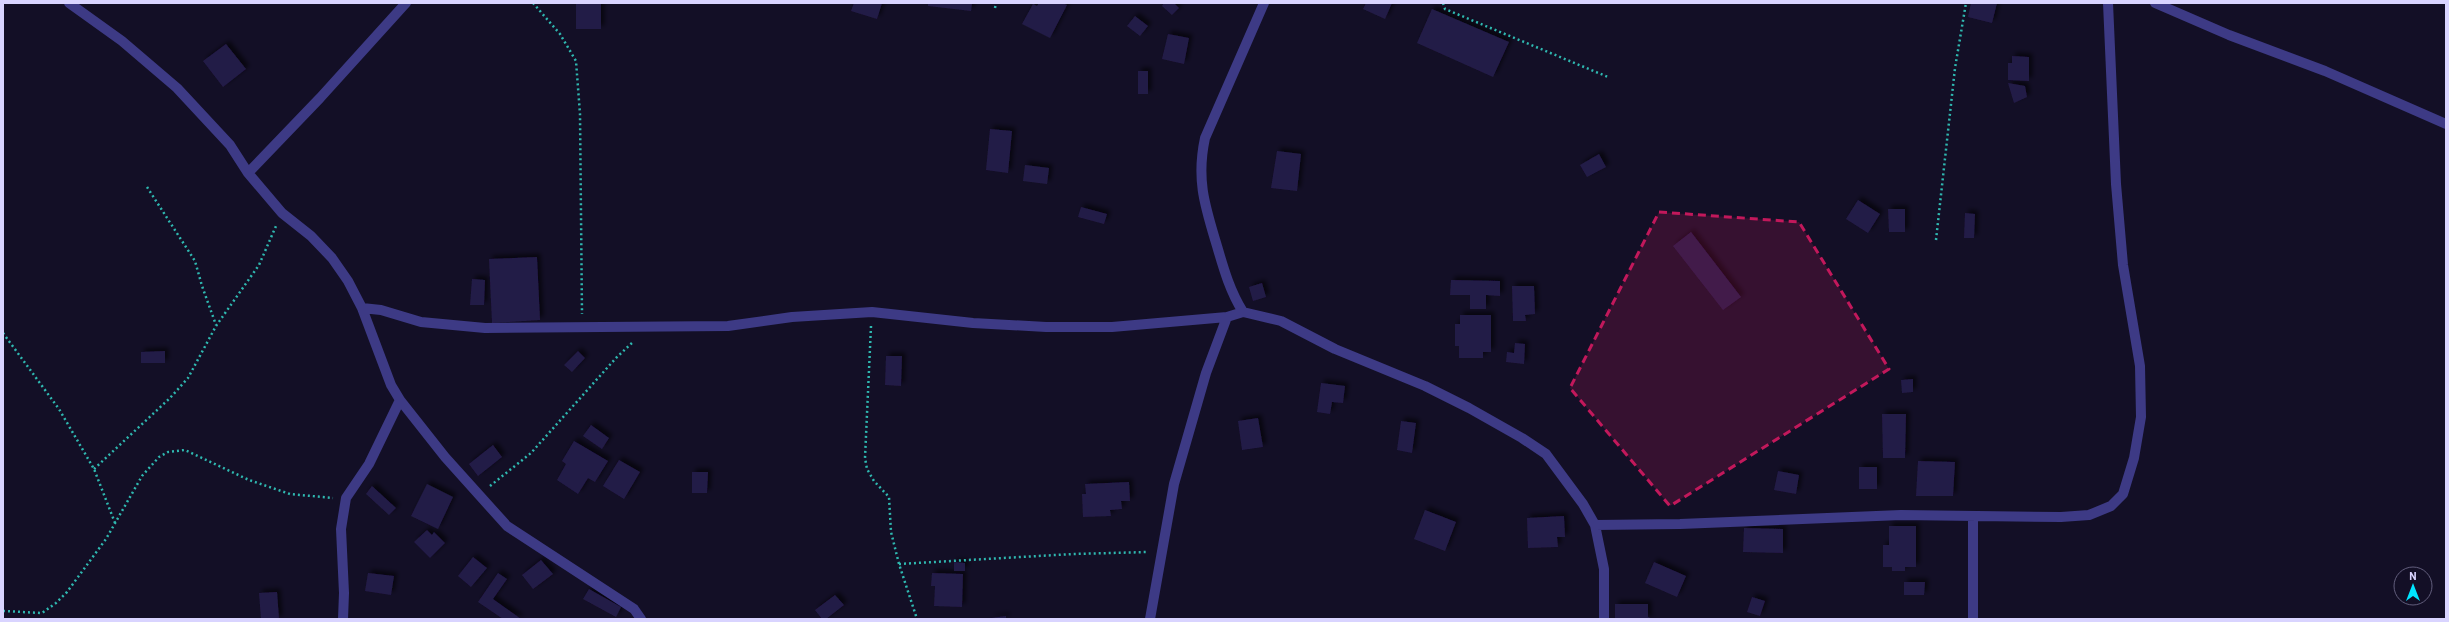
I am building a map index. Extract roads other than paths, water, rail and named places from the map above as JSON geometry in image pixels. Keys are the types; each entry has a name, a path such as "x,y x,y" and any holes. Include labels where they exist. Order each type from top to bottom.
{"street":[{"path":"69,3 122,41 177,88 230,145 248,173 282,213 311,236 332,258 348,282 362,308 391,385 400,400 445,457 479,496 507,526 634,609 641,619"},
{"path":"248,173 320,98 406,3"},
{"path":"1243,312 1232,294 1206,214 1202,196 1201,158 1205,138 1264,3"},
{"path":"1595,525 1680,524 1901,515 2060,517 2089,515 2111,506 2123,494 2134,458 2141,417 2140,366 2123,265 2117,206 2108,3"},
{"path":"2155,3 2229,35 2325,71 2446,124"},
{"path":"362,308 381,310 421,322 449,326 485,328 728,326 792,317 872,312 973,323 1046,327 1112,327 1227,317 1243,312 1281,321 1335,349 1425,386 1469,408 1522,438 1546,454 1583,504 1595,525 1604,569 1604,619"},
{"path":"1150,619 1174,484 1183,448 1206,372 1227,317"},
{"path":"343,619 344,593 341,529 346,498 369,464 400,400"},
{"path":"1973,516 1973,619"}]}
